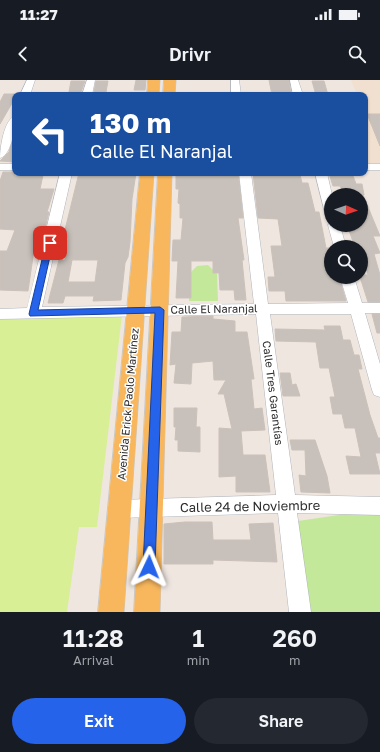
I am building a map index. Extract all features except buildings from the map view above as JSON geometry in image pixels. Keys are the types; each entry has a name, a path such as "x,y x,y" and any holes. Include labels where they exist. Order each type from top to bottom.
{"main road":[{"path":"153,92 154,80"},
{"path":"169,92 170,80"},
{"name":"Avenida Erick Paolo Martínez","path":"111,612 147,176"},
{"path":"147,612 166,176"}],"street":[{"path":"26,92 31,80"},
{"path":"88,92 91,80"},
{"path":"235,80 236,92"},
{"path":"294,80 297,92"},
{"path":"0,155 12,126"},
{"path":"0,167 12,167"},
{"path":"368,167 380,167"},
{"path":"33,314 65,176"},
{"name":"Calle Tres Garantías","path":"245,176 300,612"},
{"path":"322,176 325,188"},
{"path":"349,284 380,390"},
{"name":"Calle El Naranjal","path":"0,314 136,310 380,308"},
{"name":"Calle 24 de Noviembre","path":"119,509 287,504 380,506"}],"shaded area":[{"path":"351,80 380,80 380,163 368,163 368,92 356,92"}],"green space":[{"path":"208,265 217,274 218,301 189,301 189,274 197,266"},
{"path":"0,314 122,315 97,527 79,527 67,612 0,612"},
{"path":"380,509 380,612 310,612 298,521"}],"route":[{"path":"50,243 33,314 160,310 149,567"}]}
